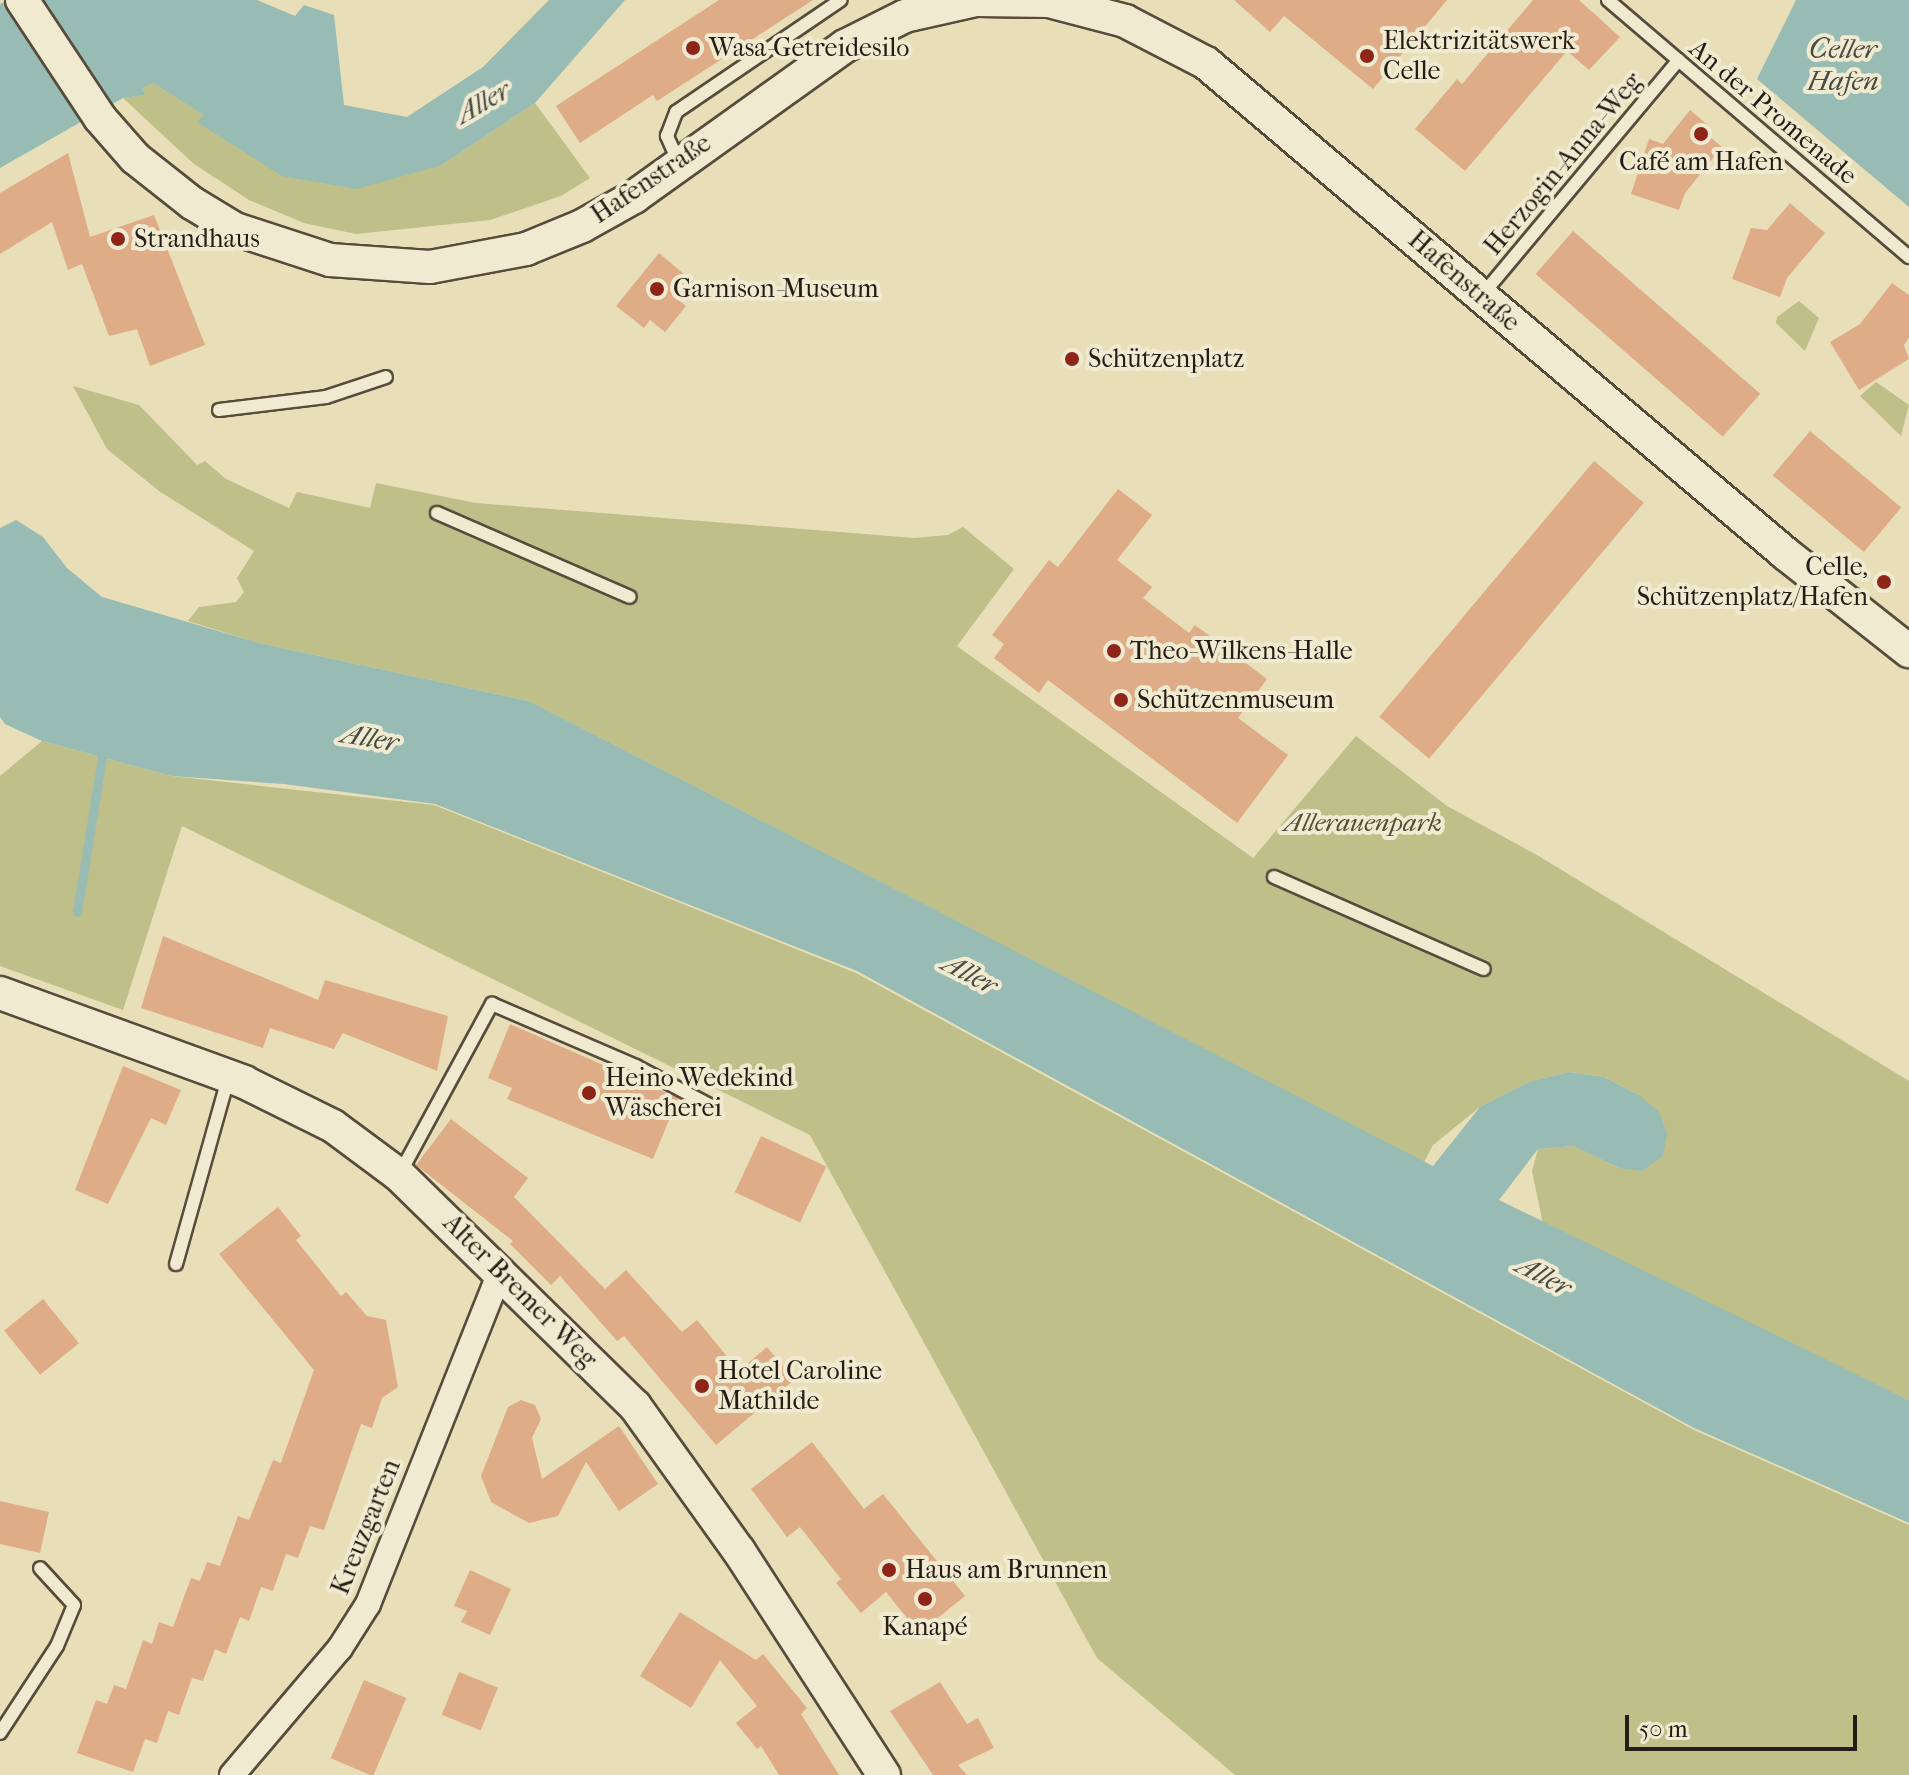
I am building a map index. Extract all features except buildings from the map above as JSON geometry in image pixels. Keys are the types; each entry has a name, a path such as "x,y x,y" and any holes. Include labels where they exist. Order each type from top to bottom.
{"street":[{"name":"Hafenstraße","path":"22,0 100,118 135,158 235,229 330,260 381,266 430,267 526,249 582,226 679,163 845,46 905,16 977,0 1049,1 1125,21 1206,63 1775,545 1909,651"},
{"name":"Alter Bremer Weg","path":"0,993 229,1076 333,1126 399,1175 501,1270 635,1406 751,1568 884,1775"},
{"name":"Kreuzgarten","path":"232,1775 340,1648 368,1604 461,1359 501,1270"}],"lane":[{"path":"679,163 667,136 676,112 841,0"},
{"name":"An der Promenade","path":"1608,0 1909,257"},
{"name":"Herzogin-Anna-Weg","path":"1482,296 1679,60"},
{"path":"219,410 326,397 386,377"},
{"path":"437,513 630,597"},
{"path":"1274,877 1484,969"},
{"path":"399,1175 492,1004 636,1066 715,1108"},
{"path":"176,1264 229,1076"},
{"path":"0,1733 57,1646 74,1605 40,1568"}],"green space":[{"path":"153,83 205,115 198,122 442,165 535,103 590,178 561,196 490,220 356,234 304,223 249,200 194,164 123,98 144,95 142,89"},
{"path":"1799,301 1819,318 1805,351 1776,323 1777,317"},
{"path":"1876,382 1909,405 1901,436 1860,396"},
{"name":"Allerauenpark","path":"73,386 139,405 197,465 205,461 226,479 289,508 297,492 370,508 376,483 476,503 914,538 948,535 963,527 1014,569 957,646 1253,858 1356,736 1447,806 1537,855 1909,1081 1909,1400 1543,1224 1532,1171 1538,1149 1573,1146 1619,1168 1639,1095 1604,1077 1569,1072 1528,1082 1480,1107 1433,1145 1424,1162 529,701 259,643 188,621 199,607 236,602 244,592 237,578 254,551 159,491 107,449"},
{"path":"42,741 171,776 434,805 856,973 1694,1430 1909,1525 1909,1775 1235,1775 1097,1658 810,1135 182,826 123,1010 0,966 0,776"}],"water":[{"name":"Aller","path":"7,0 257,0 295,16 304,5 334,15 344,105 407,117 483,67 549,0 625,0 535,103 442,165 357,189 282,176 197,122 204,115 153,83 142,89 145,95 123,98 0,168 0,4"},
{"name":"Celler Hafen","path":"1796,0 1909,0 1909,207 1757,79"},
{"name":"Aller","path":"16,520 43,537 67,568 102,597 259,643 529,701 1433,1166 1480,1107 1528,1082 1569,1072 1604,1077 1639,1095 1659,1112 1667,1133 1663,1156 1642,1171 1619,1168 1573,1146 1538,1149 1499,1200 1909,1400 1909,1523 1694,1428 857,971 435,804 284,784 171,776 42,741 5,724 0,717 0,528"}],"waterway":[{"path":"77,912 102,757"}],"place":[{"name":"Wasa-Getreidesilo","path":"693,48"},
{"name":"Elektrizitätswerk Celle","path":"1367,56"},
{"name":"Café am Hafen","path":"1701,134"},
{"name":"Strandhaus","path":"118,239"},
{"name":"Garnison-Museum","path":"657,289"},
{"name":"Schützenplatz","path":"1072,359"},
{"name":"Celle, Schützenplatz/Hafen","path":"1884,582"},
{"name":"Theo-Wilkens-Halle","path":"1114,651"},
{"name":"Schützenmuseum","path":"1121,700"},
{"name":"Heino Wedekind Wäscherei","path":"589,1093"},
{"name":"Hotel Caroline Mathilde","path":"702,1386"},
{"name":"Haus am Brunnen","path":"889,1570"},
{"name":"Kanapé","path":"925,1599"}]}
